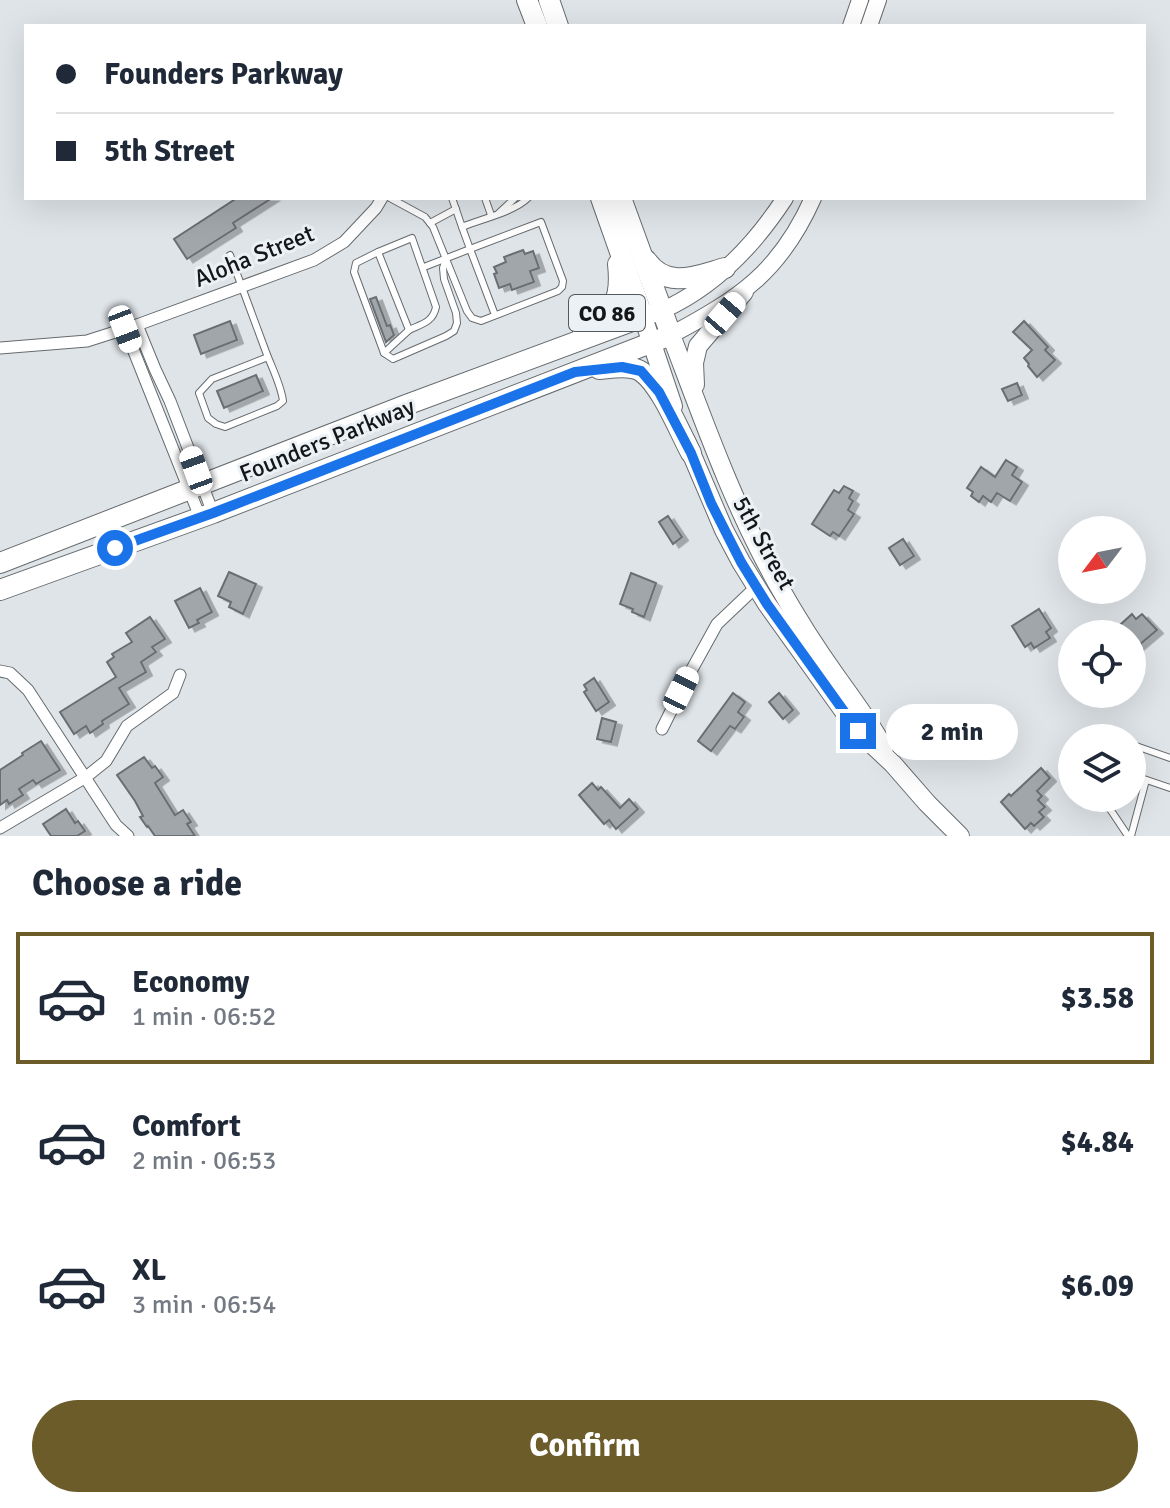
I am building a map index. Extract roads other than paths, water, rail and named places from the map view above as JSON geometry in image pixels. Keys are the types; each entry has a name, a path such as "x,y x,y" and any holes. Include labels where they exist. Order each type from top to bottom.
{"highway":[{"path":"527,0 536,24"},
{"path":"549,0 557,24"},
{"name":"CO 86","path":"602,200 663,310"},
{"name":"CO 86","path":"540,355 591,327 610,309 620,290 625,237 621,200"},
{"path":"625,237 653,270 665,277 682,279 725,268"},
{"path":"625,237 643,317"},
{"name":"5th Street","path":"662,339 663,310"},
{"name":"Founders Parkway","path":"0,563 643,317"},
{"name":"Founders Parkway","path":"0,590 207,515 662,339"},
{"path":"575,372 622,367 641,371 659,392 691,453"}],"main road":[{"path":"852,24 860,0"},
{"path":"870,24 878,0"},
{"path":"663,310 696,291 725,268 763,230 784,200"},
{"path":"696,404 694,363 698,346 782,253 797,232 812,200"},
{"path":"662,339 744,292"},
{"name":"Founders Parkway","path":"643,317 663,310"},
{"name":"5th Street","path":"643,317 662,339 696,404 735,501 770,569 805,628 872,724 893,764"},
{"name":"5th Street","path":"662,339 681,428 724,530 756,587 858,731 893,764 951,833"},
{"path":"681,428 747,552 761,567 770,569"},
{"path":"756,587 761,586 769,593 815,659 853,699"}],"street":[{"name":"Aloha Street","path":"0,348 87,341 314,260 344,242 381,200"},
{"path":"137,325 170,401 195,487"},
{"path":"125,329 207,515"},
{"path":"662,729 717,624 756,587"},
{"path":"0,671 10,673 28,690 116,825 128,836"},
{"path":"0,828 86,777 106,761 127,726 173,693 180,675"}],"lane":[{"path":"394,200 425,217 433,227 446,259 467,311 472,318 481,321 558,291 563,281 541,222 446,259 424,267"},
{"path":"453,200 495,315"},
{"path":"486,200 495,214"},
{"path":"495,214 512,200"},
{"path":"462,227 517,207 526,200"},
{"path":"430,223 456,209"},
{"path":"384,353 409,330 428,322 435,313 435,300 412,238 356,263 354,272 384,353 393,359 454,331 456,313 444,279 446,259"},
{"path":"378,252 409,330"},
{"path":"230,255 282,394 283,401 225,427 208,418 199,393 205,385 212,379 268,357"},
{"path":"1146,750 1170,758"},
{"path":"1146,780 1170,788"},
{"path":"1112,812 1130,836"},
{"path":"1130,836 1137,812"}]}
